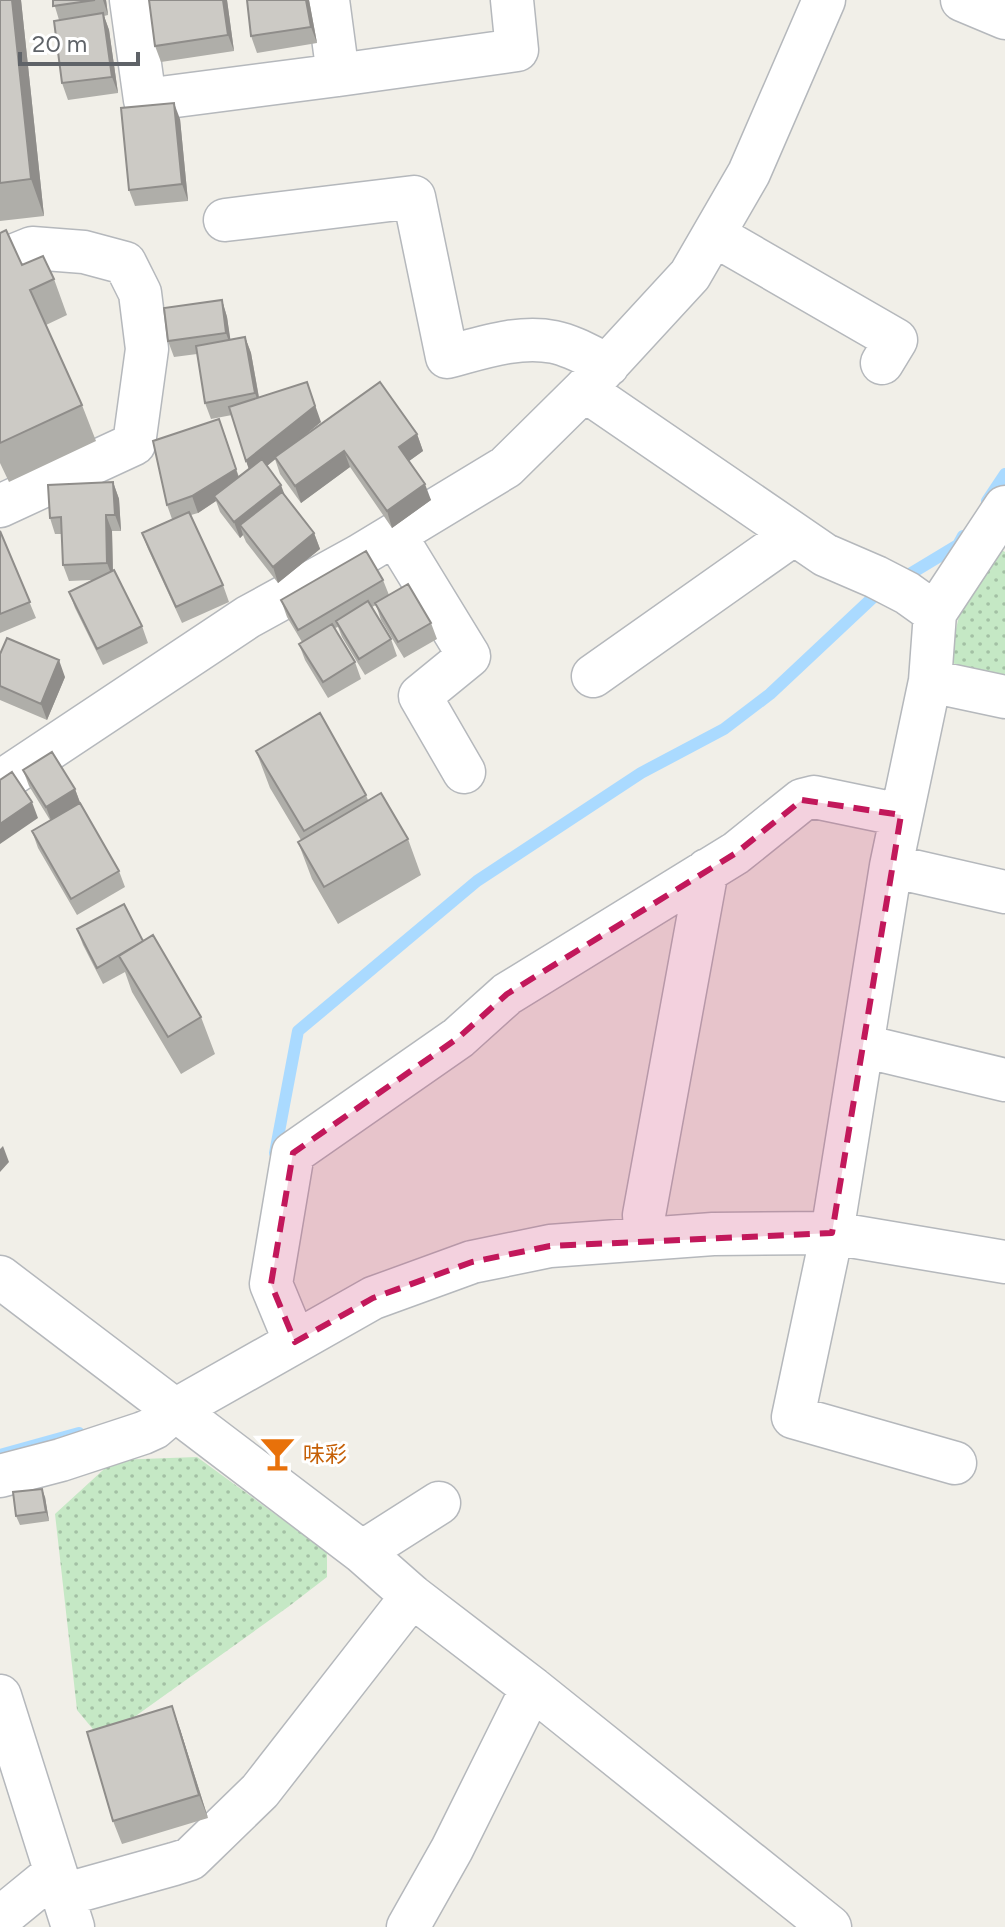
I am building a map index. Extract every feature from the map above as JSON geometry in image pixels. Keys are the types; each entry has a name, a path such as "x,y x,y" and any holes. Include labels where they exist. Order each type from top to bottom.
{"street":[{"path":"131,0 145,100 517,50 512,0"},
{"path":"328,0 338,75"},
{"path":"962,0 1005,18"},
{"path":"0,782 248,617 395,535 506,467 596,378 690,275 749,173 816,2"},
{"path":"225,220 414,197 447,357 518,340 553,342 572,348 596,378 794,534 825,555 906,594 930,681 891,866 832,1233 793,1417 955,1463"},
{"path":"714,235 896,338"},
{"path":"0,261 32,248 84,252 125,263 140,293 147,349 134,444 0,506"},
{"path":"906,594 1005,507"},
{"path":"593,676 794,534"},
{"path":"395,535 469,656 420,696 464,772"},
{"path":"930,681 1005,697"},
{"path":"295,1342 271,1284 293,1153 458,1038 507,994 736,853 802,800 814,797 901,815"},
{"path":"891,866 1005,892"},
{"path":"646,1239 644,1215 707,870"},
{"path":"863,1046 1005,1080"},
{"path":"0,1476 143,1433 175,1410 373,1298 472,1262 550,1246 722,1234 832,1233 1005,1262"},
{"path":"0,1277 362,1552 412,1596 830,1927"},
{"path":"362,1552 439,1503"},
{"path":"0,1918 190,1859 260,1791 412,1596"},
{"path":"408,1927 452,1849 532,1688"},
{"path":"0,1696 63,1898"}],"highlighted area":[{"path":"802,800 901,815 832,1233 550,1246 472,1262 373,1298 295,1342 271,1284 293,1153 458,1038 507,994 736,853"}],"green space":[{"path":"1000,549 1005,552 1005,681 964,672 949,659 963,599"},
{"path":"197,1457 327,1552 327,1577 102,1740 77,1710 55,1514 114,1460"}],"building":[{"path":"0,0 12,0 31,179 0,183"},
{"path":"53,0 95,0 53,6"},
{"path":"149,0 223,0 228,35 155,46"},
{"path":"247,0 306,0 311,27 251,36"},
{"path":"103,13 112,77 62,83 54,21"},
{"path":"174,103 182,184 129,190 121,108"},
{"path":"6,230 22,265 43,256 54,279 30,290 82,405 0,443 0,233"},
{"path":"222,300 226,333 168,341 164,308"},
{"path":"245,337 255,393 205,403 196,346"},
{"path":"307,382 315,406 246,461 229,407"},
{"path":"380,382 417,434 399,447 425,484 387,511 344,451 295,486 275,457"},
{"path":"219,419 236,469 192,496 167,505 153,441"},
{"path":"262,459 281,485 234,522 214,496"},
{"path":"113,482 115,515 106,515 107,563 63,565 61,517 50,518 48,485"},
{"path":"282,492 314,533 273,567 240,525"},
{"path":"189,512 223,585 176,607 142,533"},
{"path":"0,531 30,602 0,614"},
{"path":"366,551 383,580 298,630 281,600"},
{"path":"114,570 142,626 97,649 69,592"},
{"path":"408,584 431,623 398,642 375,603"},
{"path":"368,601 391,639 359,659 336,621"},
{"path":"332,624 355,662 323,682 299,644"},
{"path":"7,638 59,660 41,704 0,686 0,654"},
{"path":"320,713 366,795 304,831 256,751"},
{"path":"52,752 75,789 46,807 23,770"},
{"path":"12,772 32,802 0,824 0,780"},
{"path":"381,793 408,839 324,887 298,842"},
{"path":"80,803 119,871 71,899 32,831"},
{"path":"124,904 143,941 97,968 77,929"},
{"path":"153,935 201,1017 168,1037 119,956"},
{"path":"42,1489 46,1512 16,1516 13,1492"},
{"path":"172,1706 199,1795 113,1821 87,1732"}],"waterway":[{"path":"987,501 1005,474"},
{"path":"900,580 958,545 963,536"},
{"path":"275,1153 298,1031 477,881 641,773 724,729 770,694 883,588"},
{"path":"0,1455 79,1433"}],"place":[{"name":"味彩","path":"277,1454"}]}
